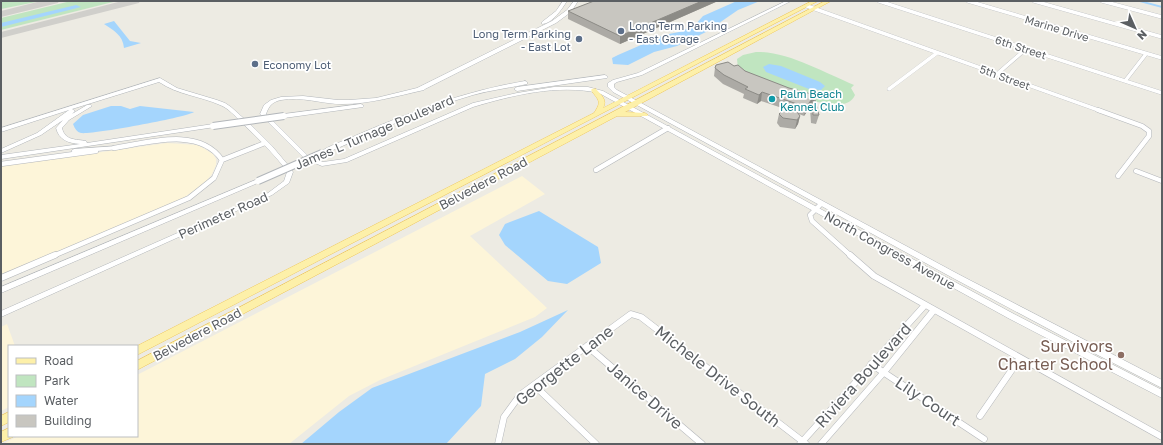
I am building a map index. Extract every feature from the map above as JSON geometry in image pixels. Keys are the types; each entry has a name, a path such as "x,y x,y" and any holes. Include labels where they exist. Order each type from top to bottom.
{"main road":[{"name":"Belvedere Road","path":"138,350 816,1"},
{"name":"Belvedere Road","path":"138,365 829,1"},
{"path":"594,90 600,95 603,101 596,114"},
{"path":"606,118 625,113 644,115"},
{"path":"424,214 427,207 444,193"}],"street":[{"path":"519,39 550,20 565,1"},
{"path":"773,8 783,1"},
{"path":"773,8 789,1"},
{"name":"6th Street","path":"879,1 1162,93"},
{"name":"Marine Drive","path":"968,1 1162,58"},
{"path":"1034,1 1162,37"},
{"path":"1102,1 1162,17"},
{"path":"519,39 559,19 575,2"},
{"name":"5th Street","path":"807,6 1133,122 1146,129 1149,136 1118,176"},
{"name":"James L Turnage Boulevard","path":"1,294 52,270 433,105 471,93 524,83 605,77 633,72 659,64 773,8"},
{"name":"James L Turnage Boulevard","path":"1,158 112,140 374,103 422,89 519,39"},
{"path":"997,74 1026,48"},
{"path":"889,89 937,53"},
{"path":"1125,81 1146,54"},
{"name":"North Congress Avenue","path":"659,64 640,74 620,79 611,84 613,90 637,102 818,207 1025,324 1162,394"},
{"path":"422,89 360,102 334,102 289,97 270,104 264,109 263,114 307,158 316,163 331,164 349,160 492,96 517,89 605,77"},
{"path":"1,130 162,81"},
{"path":"1,134 90,106 162,81"},
{"name":"Perimeter Road","path":"1,314 278,190 289,179 290,170 228,107 176,90 162,81"},
{"path":"470,106 504,96 528,92 594,90"},
{"name":"North Congress Avenue","path":"594,90 628,106 818,207 1162,384"},
{"path":"1,151 39,134 70,112 100,99"},
{"path":"90,106 74,113 62,122 58,128 61,136 67,140 82,142 112,140"},
{"path":"596,170 668,128"},
{"path":"1,164 174,140 186,140 207,145 215,150 222,160"},
{"path":"1,278 189,198 214,178 222,160 265,143"},
{"path":"1,158 118,148"},
{"path":"1136,171 1162,181"},
{"path":"818,207 810,215 812,221 874,276 1162,437"},
{"path":"1,287 52,270"},
{"name":"James L Turnage Boulevard","path":"1,290 52,270"},
{"name":"Riviera Boulevard","path":"803,443 925,305"},
{"name":"Riviera Boulevard","path":"821,444 884,372 934,310"},
{"name":"Georgette Lane","path":"498,444 502,424 507,411 520,396 631,314"},
{"name":"Michele Drive South","path":"631,314 641,317 803,443"},
{"name":"Janice Drive","path":"587,346 702,444"},
{"path":"980,416 1020,358"},
{"name":"Lily Court","path":"872,364 984,439"},
{"path":"534,385 596,444"}],"shaded area":[{"path":"167,143 198,145 213,154 216,159 216,165 212,174 205,183 179,201 1,275 1,166"},
{"path":"522,176 545,194 470,236 547,308 535,317 380,380 349,396 289,444 3,444 16,437 138,437 138,374"},
{"path":"7,324 15,345 8,345 8,408 1,411 1,327"}],"green space":[{"path":"1,1 41,1 1,9"},
{"path":"71,1 117,1 1,30 1,18"},
{"path":"756,52 780,55 818,69 854,85 851,88 855,95 847,103 834,105 818,102 780,88 738,68 737,59 743,55"}],"water":[{"path":"737,1 760,1 738,10 706,32 677,46 654,52 628,65 613,64 612,58 664,35 679,32 695,25 703,16"},
{"path":"76,5 81,7 1,27 1,23"},
{"path":"114,21 130,41 141,43 124,48 120,36 104,24"},
{"path":"769,64 781,66 820,82 825,86 821,90 809,89 766,72 763,67"},
{"path":"111,106 121,106 130,109 140,106 194,112 120,129 81,133 75,129 73,124 83,115"},
{"path":"539,211 598,247 601,263 567,284 548,281 505,245 499,235 505,224"},
{"path":"568,310 542,337 515,359 485,374 481,406 446,444 301,444 339,412 372,388 520,332"}],"building":[{"name":"Long Term Parking - East Garage","path":"594,1 702,1 620,36 568,11"},
{"path":"728,62 734,66 738,65 745,71 789,88 815,95 806,107 762,92 759,95 745,89 748,87 724,75 715,68 716,65"},
{"path":"815,100 819,115 813,115 812,101"},
{"path":"795,109 800,116 797,120 783,118 779,114 783,110"}],"waterway":[{"path":"1138,1 1162,7"}],"taxiway":[{"path":"1,14 54,1"},
{"path":"1,35 135,1"}],"place":[{"name":"Long Term Parking - East Garage","path":"621,31"},
{"name":"Long Term Parking - East Lot","path":"579,39"},
{"name":"Economy Lot","path":"255,64"},
{"name":"Palm Beach Kennel Club","path":"772,99"},
{"name":"Survivors Charter School","path":"1121,355"}]}
